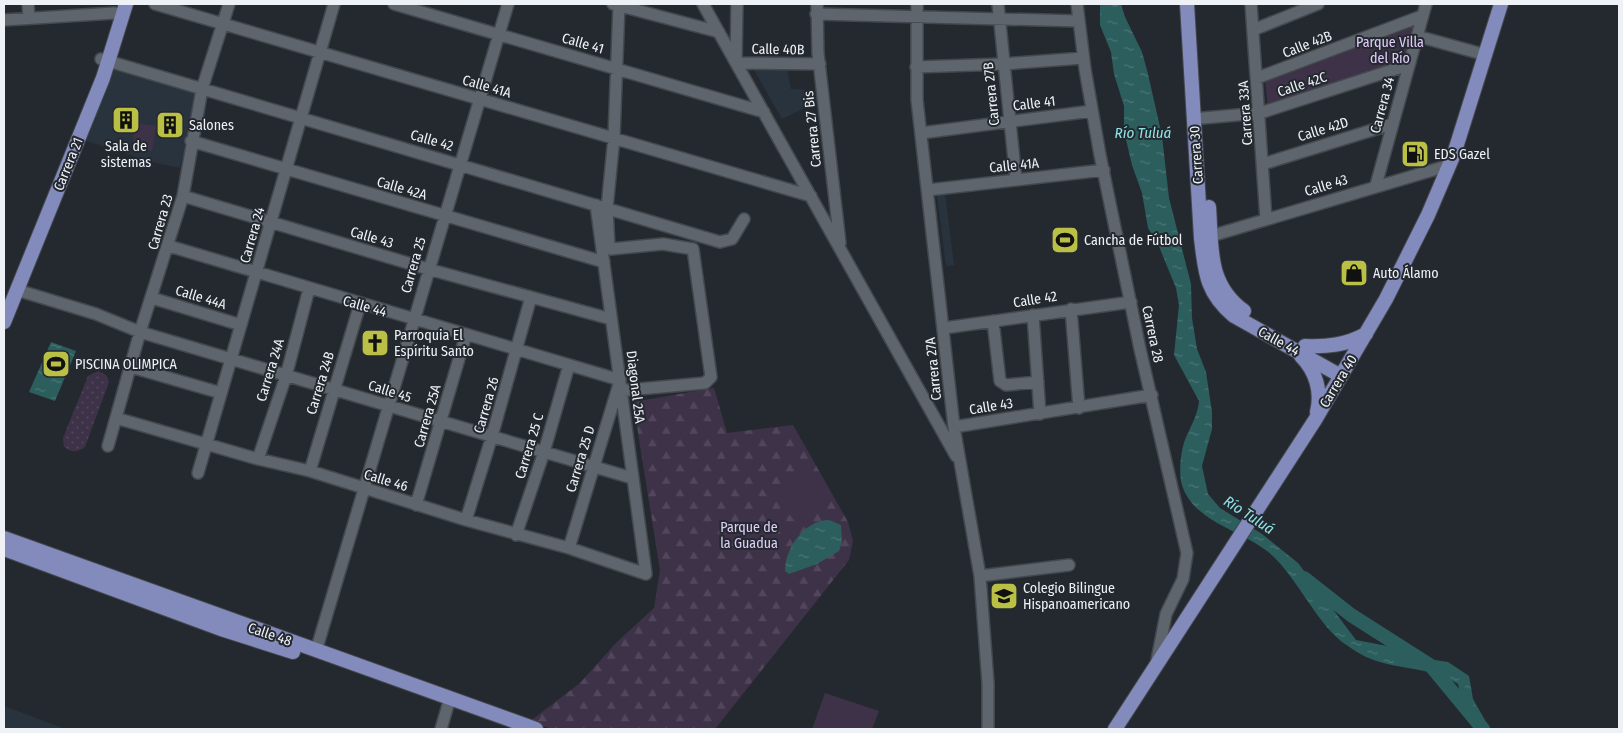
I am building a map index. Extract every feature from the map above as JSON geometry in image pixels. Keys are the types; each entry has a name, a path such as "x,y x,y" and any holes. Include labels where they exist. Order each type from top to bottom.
{"main road":[{"name":"Carrera 21","path":"4,322 126,4"},
{"name":"Carrera 30","path":"1186,4 1201,123 1214,284"},
{"name":"Carrera 30","path":"1196,4 1201,123 1202,245 1214,284 1223,300"},
{"name":"Carrera 40","path":"1115,729 1315,420 1367,333 1411,251 1450,164 1501,4"},
{"name":"Carrera 21","path":"4,301 105,60 117,8"},
{"name":"Calle 44","path":"1223,300 1246,312 1300,348 1344,372"},
{"path":"1315,420 1319,399 1315,376 1300,348 1343,344 1367,333"},
{"name":"Calle 48","path":"4,538 316,651 453,703 509,729"},
{"name":"Calle 48","path":"4,549 221,629 536,729"}],"street":[{"path":"28,4 29,18"},
{"name":"Calle 41A","path":"155,4 811,196"},
{"name":"Carrera 23","path":"108,446 132,367 140,332 169,246 183,196 191,141 202,89 229,4"},
{"name":"Carrera 24","path":"198,474 257,274 318,52 334,4"},
{"name":"Calle 41","path":"394,4 764,112"},
{"name":"Carrera 25","path":"316,651 478,99 508,4"},
{"path":"619,387 705,383 710,378 693,249 663,244 611,249 602,206 614,138 618,68 617,4 719,32"},
{"path":"703,4 959,462"},
{"path":"736,63 737,4"},
{"name":"Carrera 27A","path":"917,4 916,67 921,133 954,427 980,576 988,683 988,729"},
{"name":"Carrera 27B","path":"998,4 998,19 1016,180"},
{"name":"Carrera 28","path":"1077,4 1083,58 1092,111 1131,302 1188,553 1183,579 1166,614 1156,666"},
{"name":"Carrera 33A","path":"1251,4 1258,78 1266,219"},
{"path":"1253,30 1318,4"},
{"name":"Carrera 34","path":"1376,185 1426,4"},
{"path":"4,20 117,8"},
{"path":"816,9 916,17 1078,21"},
{"name":"Carrera 27 Bis","path":"816,9 820,64 841,250"},
{"name":"Calle 42B","path":"1258,78 1422,16"},
{"path":"1416,36 1486,55"},
{"path":"916,67 1003,64 1083,58"},
{"name":"Calle 42","path":"105,60 724,242 732,239 744,219"},
{"name":"Calle 40B","path":"736,63 820,64"},
{"name":"Calle 42C","path":"1201,123 1260,113 1408,65"},
{"name":"Calle 41","path":"921,133 1092,111"},
{"name":"Calle 42D","path":"1263,164 1392,124"},
{"name":"Calle 42A","path":"191,141 604,262"},
{"name":"Calle 43","path":"1211,236 1450,164"},
{"name":"Calle 41A","path":"928,190 1104,170"},
{"name":"Calle 43","path":"183,196 428,269 611,319"},
{"name":"Diagonal 25A","path":"602,206 604,262 619,387 646,574"},
{"name":"Calle 44","path":"169,246 257,274 569,365 619,387"},
{"name":"Carrera 24A","path":"258,459 286,376 309,289"},
{"name":"Calle 45","path":"17,290 96,314 140,332 632,478"},
{"name":"Carrera 26","path":"466,520 531,297"},
{"name":"Calle 44A","path":"152,298 241,325"},
{"name":"Calle 42","path":"944,328 1131,302"},
{"name":"Carrera 24B","path":"310,471 360,304"},
{"path":"1071,309 1079,408"},
{"path":"1033,315 1040,414"},
{"path":"993,321 1000,381 1006,385 1038,382"},
{"name":"Carrera 25A","path":"416,505 466,335"},
{"name":"Carrera 25 C","path":"516,535 544,452 569,365"},
{"path":"132,367 221,393"},
{"name":"Carrera 25 D","path":"569,548 592,466 619,387"},
{"name":"Calle 43","path":"954,427 1152,395"},
{"path":"932,414 944,417 950,415 952,409"},
{"name":"Calle 46","path":"116,418 258,459 310,471 516,535 569,548 646,574"},
{"path":"980,576 1069,565"},
{"path":"441,729 453,703"},
{"path":"448,729 453,703"}],"shaded area":[{"path":"753,68 787,70 791,89 811,90 818,101 782,119"},
{"path":"113,70 195,93 180,168 152,162 84,140"},
{"path":"945,194 954,265 946,266 937,195"},
{"path":"4,706 65,729 4,729"}],"green space":[{"name":"Parque Villa del Río","path":"1414,26 1404,61 1268,106 1265,80"},
{"path":"135,123 156,126 152,151 132,147"},
{"path":"98,371 106,375 109,382 85,447 72,451 64,447 63,438 88,376"},
{"name":"Parque de la Guadua","path":"714,388 727,433 793,425 848,522 853,541 849,560 715,729 553,729 529,722 580,683 616,643 654,608 660,570 633,402"},
{"path":"806,472 825,496 811,508 791,484"},
{"path":"790,484 810,509 795,521 775,497"},
{"path":"825,693 879,711 872,729 812,729"}],"water":[{"name":"Río Tuluá","path":"1100,4 1121,4 1125,17 1142,52 1162,136 1169,198 1191,284 1192,318 1197,349 1206,372 1212,412 1212,429 1202,466 1208,494 1220,508 1262,534 1298,563 1356,640 1408,650 1428,659 1448,662 1469,676 1473,699 1490,729 1477,729 1462,702 1458,684 1448,678 1382,663 1356,652 1327,627 1278,561 1256,544 1218,524 1196,508 1188,497 1181,480 1181,459 1184,444 1199,401 1174,355 1179,305 1176,288 1158,244 1148,228 1142,193 1132,165 1124,131 1124,106 1114,74 1111,52 1100,25"},
{"name":"PISCINA OLIMPICA","path":"51,342 76,351 55,401 29,392"},
{"path":"829,520 841,525 842,542 839,551 817,564 789,574 785,571 788,554 792,545 804,530 820,521"}],"waterway":[{"name":"Río Tuluá","path":"1304,578 1351,615 1431,666 1483,729"}],"place":[{"name":"Sala de sistemas","path":"126,120"},
{"name":"Salones","path":"170,125"},
{"name":"EDS Gazel","path":"1415,154"},
{"name":"Cancha de Fútbol","path":"1065,240"},
{"name":"Auto Álamo","path":"1354,273"},
{"name":"Parroquia El Espíritu Santo","path":"375,343"},
{"name":"PISCINA OLIMPICA","path":"56,364"},
{"name":"Colegio Bilingue Hispanoamericano","path":"1004,596"}]}
